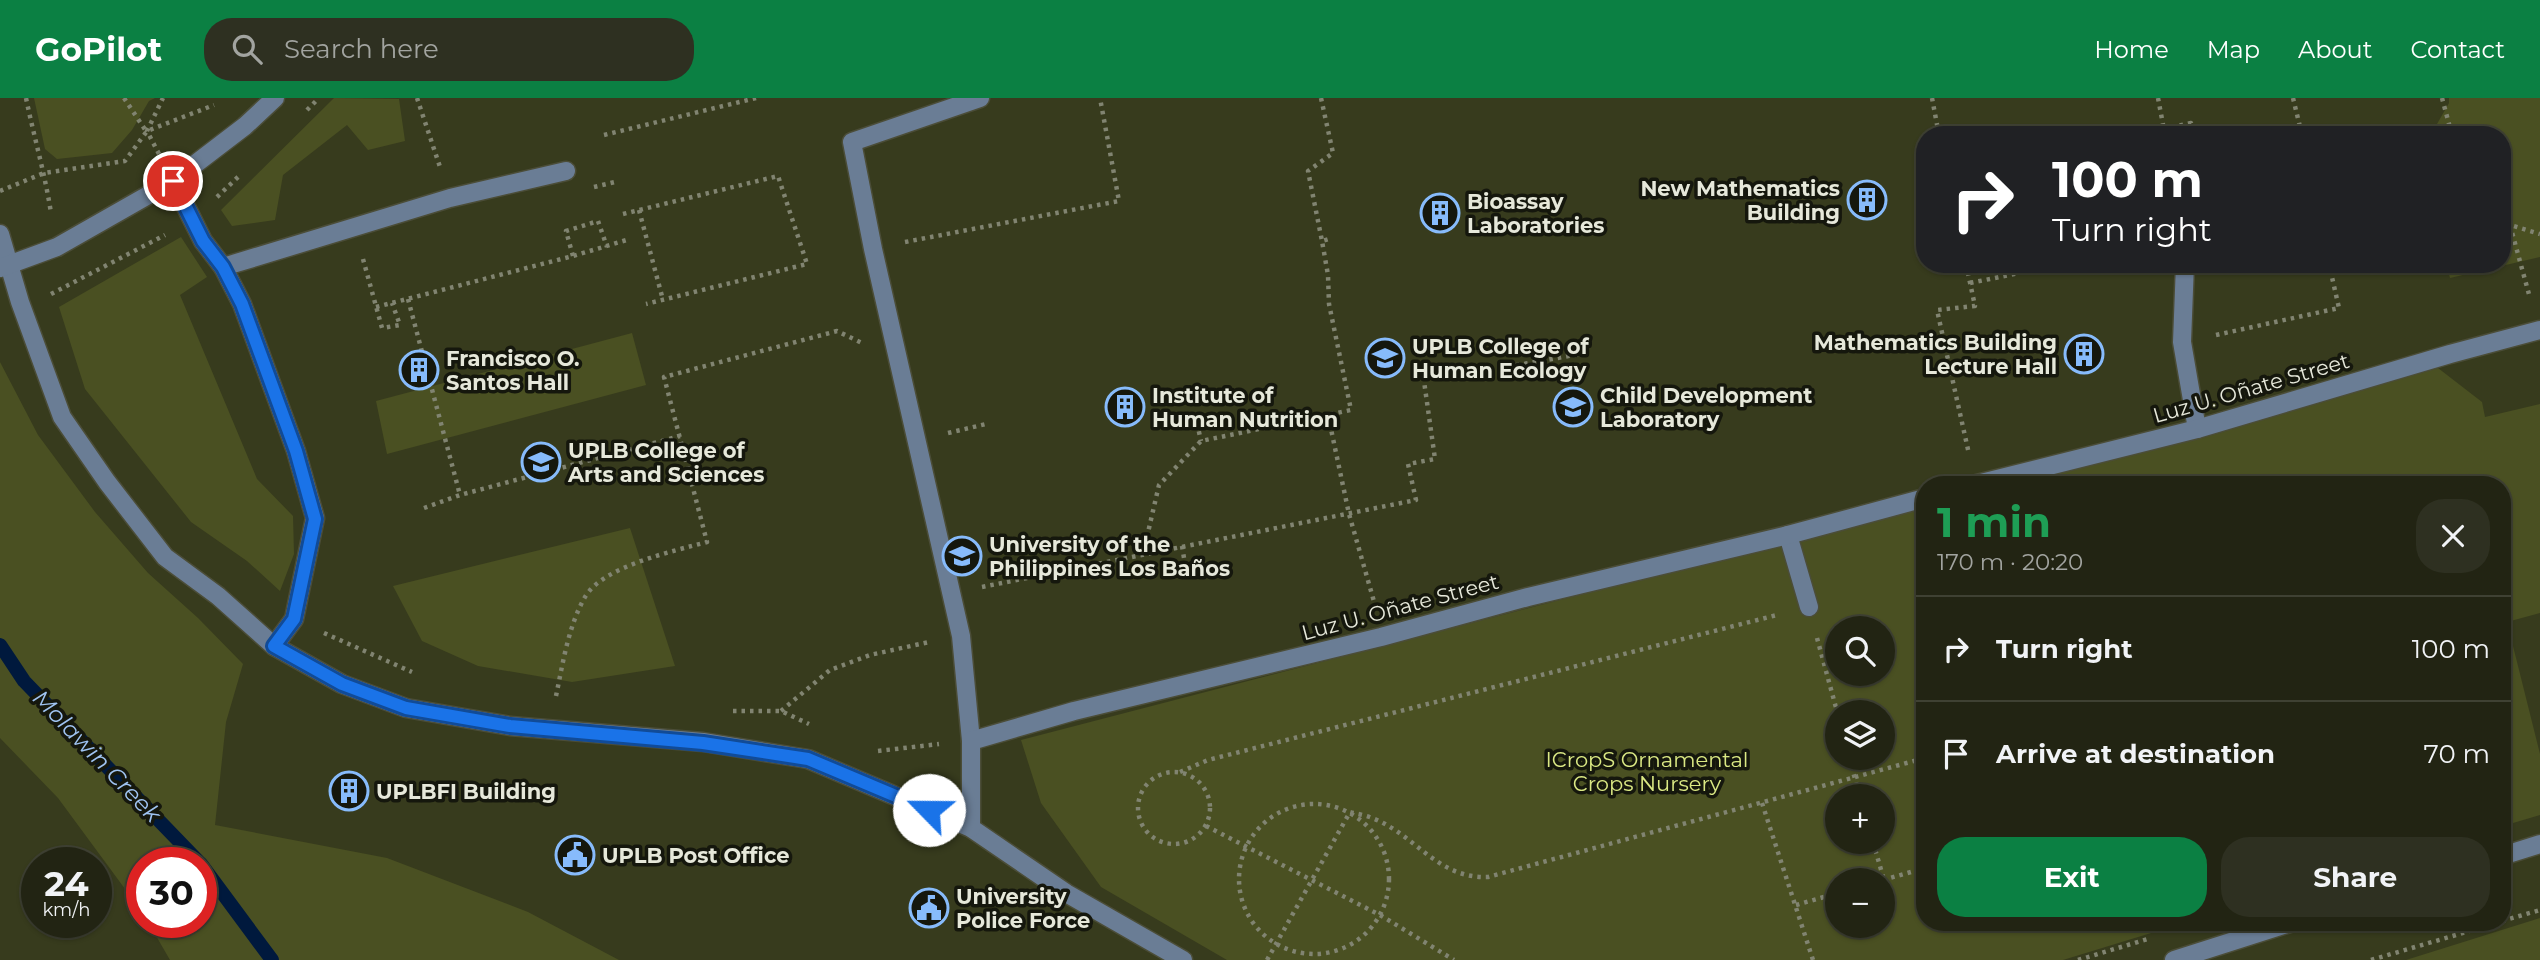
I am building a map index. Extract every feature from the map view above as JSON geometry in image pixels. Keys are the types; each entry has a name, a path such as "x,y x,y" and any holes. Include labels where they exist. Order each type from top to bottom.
{"street":[{"path":"4,267 57,247 173,181 245,126 275,98"},
{"path":"971,828 971,741 961,636 873,249 852,142 980,98"},
{"path":"223,267 450,198 566,171"},
{"path":"173,181 203,241 223,267 242,304 296,451 315,519 294,619 274,646"},
{"path":"0,234 4,267 62,417 107,482 165,557 218,596 274,646 342,684 406,708 510,726 703,743 808,759 971,828 1066,893 1183,960"},
{"path":"2185,273 2182,342 2197,429"},
{"name":"Luz U. Oñate Street","path":"2009,476 2197,429 2540,330"},
{"name":"Luz U. Oñate Street","path":"971,741 1074,711 1381,637 1528,597 1788,535 1916,500"},
{"path":"1788,535 1809,607"},
{"path":"2511,853 2540,844"},
{"path":"2175,960 2265,931"}],"path":[{"path":"26,98 36,151 44,173 57,247 52,304"},
{"path":"124,98 147,131 173,181"},
{"path":"0,191 44,173 125,161 147,131 163,98"},
{"path":"416,98 450,198"},
{"path":"604,135 756,98"},
{"path":"873,249 1119,201 1100,98"},
{"path":"1143,554 1159,485 1201,441 1351,410 1329,304 1328,275 1308,172 1333,153 1321,98"},
{"path":"1932,98 1937,126"},
{"path":"2158,98 2163,126"},
{"path":"2293,98 2300,126"},
{"path":"2442,98 2450,126"},
{"path":"147,131 219,103"},
{"path":"623,214 778,176 807,264 646,304"},
{"path":"639,210 663,300"},
{"path":"573,256 566,231 598,221 607,247"},
{"path":"2511,225 2540,234"},
{"path":"354,228 382,328 400,325 392,303"},
{"path":"2511,228 2540,330"},
{"path":"376,307 630,239"},
{"path":"1322,241 1329,239"},
{"path":"1968,273 1975,306 1937,310 1971,466"},
{"path":"1970,283 2019,273"},
{"path":"2182,342 2339,308 2331,273"},
{"path":"408,299 460,495"},
{"path":"555,699 567,641 586,595 607,577 641,561 707,542 664,377 837,331 898,360"},
{"path":"951,594 1182,546 1349,514 1393,509 1416,500 1408,464 1435,459 1423,374 1467,366 1478,372 1586,354"},
{"path":"1328,415 1349,514 1381,637"},
{"path":"1197,424 1201,441"},
{"path":"424,508 460,495 680,436"},
{"path":"1182,546 1184,558"},
{"path":"1180,772 1202,786 1209,798 1210,812 1206,826 1199,834 1189,841 1177,844 1164,842 1145,829 1138,807 1147,784 1168,772 1180,772 1228,754 1809,607 1834,700"},
{"path":"781,711 830,670 870,655 961,636"},
{"path":"1350,812 1372,831 1387,858 1390,887 1380,915 1361,938 1335,951 1305,954 1275,943 1255,926 1242,900 1238,872 1246,845 1265,821 1291,807 1321,803 1373,818 1444,867 1474,877 1498,874 1916,761"},
{"path":"1852,770 1856,784"},
{"path":"1762,803 1814,960"},
{"path":"1267,960 1350,812"},
{"path":"1206,826 1380,915 1454,960"},
{"path":"1895,877 1916,871"},
{"path":"1796,905 1825,897"},
{"path":"2511,919 2540,911"},
{"path":"2371,960 2470,931"},
{"path":"2078,960 2162,934"}],"shaded area":[{"name":"University of the Philippines Los Baños","path":"0,98 2540,98 2540,960 0,960"}],"green space":[{"path":"34,98 155,98 149,101 132,130 112,153 57,159 45,149"},
{"path":"334,98 399,99 405,141 368,150 347,125 283,175 275,220 232,226 221,210"},
{"path":"2449,98 2540,98 2540,257 2511,264 2511,126 2436,126 2449,103"},
{"path":"181,237 207,277 180,295 257,479 293,516 294,554 280,591 247,561 191,522 85,389 59,307"},
{"path":"2449,273 2471,273 2450,278"},
{"path":"632,333 646,385 387,454 376,401"},
{"path":"0,362 38,435 95,512 148,573 243,664 226,722 215,825 387,858 528,912 619,960 170,960 157,938 217,938 217,847 126,847 126,890 112,871 112,847 94,847 58,798 0,738"},
{"path":"2438,368 2482,402 2485,417 2540,404 2540,613 2511,621 2511,476 2035,476"},
{"name":"ICropS Ornamental Crops Nursery","path":"1916,507 1916,931 2158,931 2063,960 1227,960 1101,887 1041,803 1021,740"},
{"path":"630,528 675,666 572,682 478,666 422,641 393,586"},
{"path":"2511,638 2540,754 2540,815 2511,824"},
{"path":"2540,918 2540,960 2406,960 2499,931 2511,931 2511,927"}],"waterway":[{"name":"Molawin Creek","path":"0,645 24,681 185,847"},
{"name":"Molawin Creek","path":"217,886 272,960"}],"place":[{"name":"New Mathematics Building","path":"1867,200"},
{"name":"Bioassay Laboratories","path":"1440,213"},
{"name":"Mathematics Building Lecture Hall","path":"2084,354"},
{"name":"UPLB College of Human Ecology","path":"1385,358"},
{"name":"Francisco O. Santos Hall","path":"419,370"},
{"name":"Institute of Human Nutrition","path":"1125,407"},
{"name":"Child Development Laboratory","path":"1573,407"},
{"name":"UPLB College of Arts and Sciences","path":"541,462"},
{"name":"University of the Philippines Los Baños","path":"962,556"},
{"name":"UPLBFI Building","path":"349,791"},
{"name":"UPLB Post Office","path":"575,855"},
{"name":"University Police Force","path":"929,908"}],"route":[{"path":"173,181 203,241 223,267 242,304 296,451 315,519 294,619 274,646 342,684 406,708 510,726 703,743 808,759 929,810"}]}
